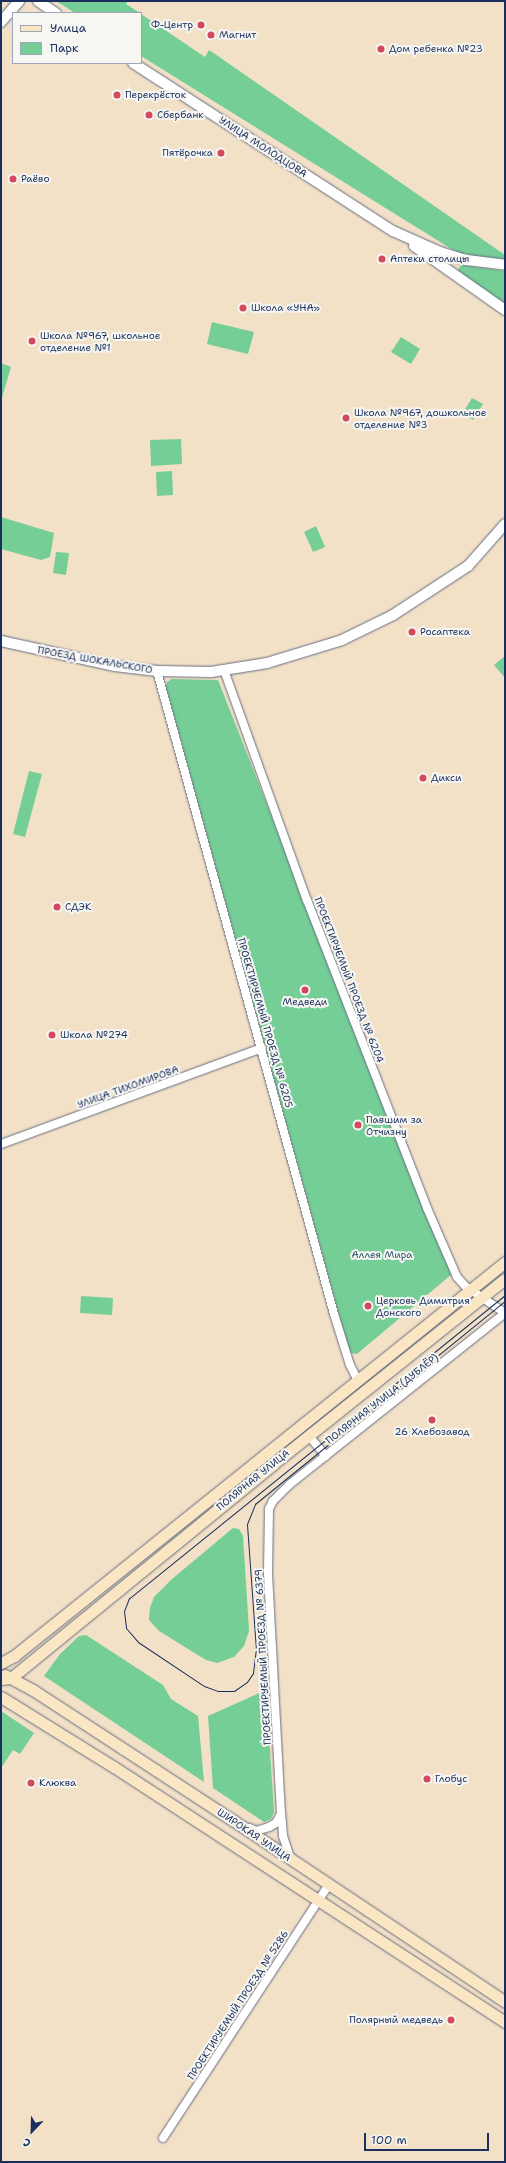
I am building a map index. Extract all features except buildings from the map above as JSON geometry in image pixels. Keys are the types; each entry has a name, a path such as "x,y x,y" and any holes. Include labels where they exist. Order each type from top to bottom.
{"main road":[{"name":"ПОЛЯРНАЯ УЛИЦА","path":"1,1663 14,1656 357,1379 505,1262"},
{"name":"ПОЛЯРНАЯ УЛИЦА","path":"4,1676 309,1436 505,1279"},
{"name":"ШИРОКАЯ УЛИЦА","path":"4,1676 33,1690 290,1858 505,2002"},
{"name":"ШИРОКАЯ УЛИЦА","path":"1,1697 318,1899 505,2022"}],"street":[{"path":"1,22 19,1"},
{"path":"38,1 54,12"},
{"name":"УЛИЦА МОЛОДЦОВА","path":"135,64 393,231 505,310"},
{"name":"УЛИЦА МОЛОДЦОВА","path":"393,231 440,252 467,260 505,265"},
{"path":"458,276 457,264 467,260"},
{"name":"ПРОЕЗД ШОКАЛЬСКОГО","path":"1,642 115,666 157,671 224,670 299,655 342,640 384,620 462,570 479,555 505,524"},
{"name":"ПРОЕКТИРУЕМЫЙ ПРОЕЗД № 6204","path":"224,670 307,900 428,1208 457,1277 470,1290 505,1313"},
{"name":"ПРОЕКТИРУЕМЫЙ ПРОЕЗД № 6205","path":"157,671 334,1314 350,1365 357,1379"},
{"name":"УЛИЦА ТИХОМИРОВА","path":"1,1144 262,1048"},
{"name":"ПОЛЯРНАЯ УЛИЦА (ДУБЛЁР)","path":"273,1501 326,1456 505,1313"},
{"path":"309,1436 326,1456"},
{"name":"ПРОЕКТИРУЕМЫЙ ПРОЕЗД № 6379","path":"273,1501 267,1519 268,1574 281,1812 283,1836 290,1858"},
{"path":"234,1821 256,1831 276,1823 281,1812"},
{"name":"ПРОЕКТИРУЕМЫЙ ПРОЕЗД № 5286","path":"163,2138 329,1884"}],"green space":[{"path":"56,1 128,1 126,4 138,12 73,12"},
{"path":"142,15 205,57 209,50 215,54 505,255 505,259 462,255 142,57"},
{"path":"461,265 505,271 505,305 460,274 458,270"},
{"path":"212,322 254,332 248,354 207,344"},
{"path":"401,337 420,349 411,364 391,352"},
{"path":"1,363 11,367 1,401"},
{"path":"472,398 483,404 473,420 462,414"},
{"path":"181,439 182,464 151,466 150,440"},
{"path":"172,471 173,495 157,496 156,472"},
{"path":"1,517 54,533 50,557 41,560 1,549"},
{"path":"316,526 325,547 313,552 304,532"},
{"path":"56,552 69,553 66,575 53,573"},
{"path":"505,656 505,678 494,665"},
{"name":"Аллея Мира","path":"172,679 218,680 452,1274 357,1354 350,1353 348,1347 166,687 167,682"},
{"path":"29,771 42,774 25,837 13,834"},
{"path":"81,1296 113,1298 112,1315 80,1313"},
{"path":"233,1528 239,1529 243,1536 249,1631 244,1646 234,1657 217,1663 206,1660 159,1631 149,1620 150,1608 154,1597 172,1579"},
{"path":"86,1635 163,1685 171,1699 198,1716 204,1782 44,1676 60,1654 79,1636"},
{"path":"266,1690 274,1812 271,1819 264,1822 213,1788 208,1716"},
{"path":"1,1711 34,1733 20,1754 13,1750 1,1768"}],"tram line":[{"path":"505,1295 129,1598 124,1611 126,1628 138,1642 204,1686 218,1691 234,1691 247,1682 253,1673 256,1650 247,1524 255,1504 505,1301"}],"place":[{"name":"Ф-Центр","path":"201,25"},
{"name":"Магнит","path":"211,35"},
{"name":"Дом ребенка №23","path":"381,49"},
{"name":"Перекрёсток","path":"117,95"},
{"name":"Сбербанк","path":"149,115"},
{"name":"Пятёрочка","path":"221,153"},
{"name":"Раёво","path":"13,179"},
{"name":"Аптеки столицы","path":"382,259"},
{"name":"Школа «УНА»","path":"243,308"},
{"name":"Школа №967, школьное отделение №1","path":"32,341"},
{"name":"Школа №967, дошкольное отделение №3","path":"346,418"},
{"name":"Росаптека","path":"412,632"},
{"name":"Дикси","path":"423,778"},
{"name":"СДЭК","path":"57,907"},
{"name":"Медведи","path":"305,990"},
{"name":"Школа №274","path":"52,1035"},
{"name":"Павшим за Отчизну","path":"358,1125"},
{"name":"Церковь Димитрия Донского","path":"368,1306"},
{"name":"26 Хлебозавод","path":"432,1420"},
{"name":"Глобус","path":"427,1779"},
{"name":"Клюква","path":"31,1783"},
{"name":"Полярный медведь","path":"451,2020"}]}
